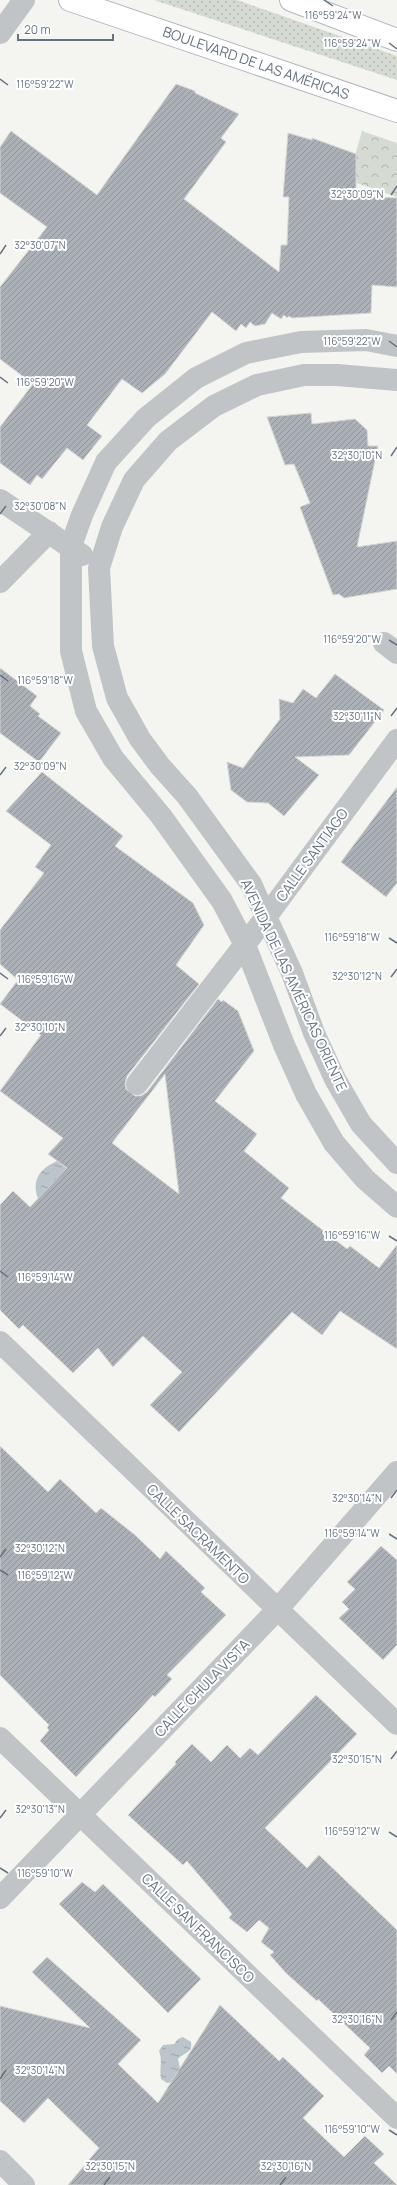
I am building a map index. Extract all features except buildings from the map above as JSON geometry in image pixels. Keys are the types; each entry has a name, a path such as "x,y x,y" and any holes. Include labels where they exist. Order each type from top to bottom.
{"main road":[{"name":"BOULEVARD DE LAS AMÉRICAS","path":"70,0 397,111"},
{"path":"291,0 397,40"}],"street":[{"path":"0,33 24,0"},
{"name":"AVENIDA DE LAS AMÉRICAS ORIENTE","path":"397,346 366,340 301,342 246,353 196,378 146,418 106,462 82,515 71,546 71,651 86,711 112,758 161,816 222,901 245,945 284,1045 306,1094 334,1143 365,1179 397,1207"},
{"path":"301,342 304,375"},
{"path":"0,500 71,546 99,568 112,527 134,480 168,441 214,406 257,385 304,375 337,375 397,380"},
{"path":"0,582 48,532"},
{"name":"AVENIDA DE LAS AMÉRICAS ORIENTE","path":"99,568 104,646 117,698 140,739 160,766 188,796 251,884 335,1079 361,1124 397,1163"},
{"name":"CALLE SANTIAGO","path":"138,1084 245,945 397,740"},
{"path":"137,786 160,766"},
{"name":"CALLE SACRAMENTO","path":"0,1342 397,1724"},
{"name":"CALLE CHULA VISTA","path":"0,1898 79,1814 277,1610 395,1477"},
{"name":"CALLE SAN FRANCISCO","path":"0,1738 397,2118"},
{"path":"0,2161 24,2185"}],"green space":[{"path":"154,0 237,0 397,56 397,80"},
{"path":"362,131 397,143 397,197 348,180"}],"water":[{"path":"57,1161 71,1172 41,1205 36,1191 37,1179 44,1169"},
{"path":"183,2037 191,2042 191,2048 178,2059 181,2073 174,2082 167,2083 161,2079 161,2058 159,2051 163,2045 174,2044 178,2039"}]}
